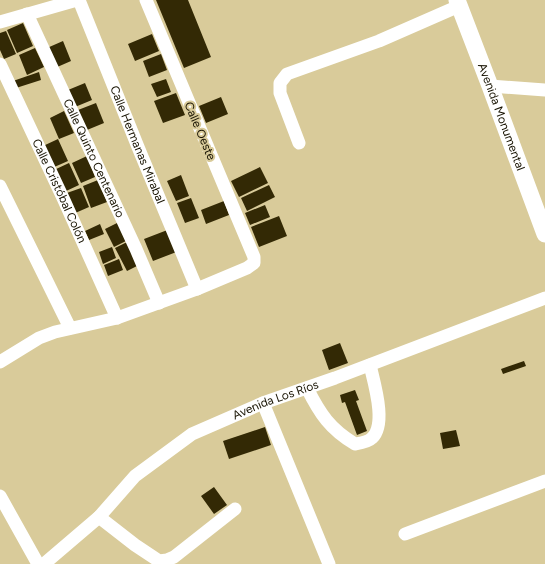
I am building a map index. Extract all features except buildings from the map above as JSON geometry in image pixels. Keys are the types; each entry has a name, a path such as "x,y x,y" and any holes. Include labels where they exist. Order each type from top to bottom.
{"main road":[{"name":"Avenida Monumental","path":"458,3 545,234"}],"street":[{"path":"0,22 78,0"},
{"name":"Calle Hermanas Mirabal","path":"78,0 197,289"},
{"name":"Calle Oeste","path":"146,0 254,257 254,263 248,268 197,289"},
{"path":"299,143 280,93 280,83 287,74 379,41 458,3"},
{"name":"Calle Quinto Centenario","path":"27,14 133,242 159,303"},
{"name":"Calle Cristóbal Colón","path":"0,64 117,318"},
{"path":"490,86 545,90"},
{"path":"0,186 70,328"},
{"path":"0,362 39,338 55,332 117,318 197,289"},
{"name":"Avenida Los Ríos","path":"44,564 99,517 135,476 192,434 263,403 370,365 545,298"},
{"path":"307,388 319,411 329,424 355,444 364,442 372,439 378,430 380,419 370,365"},
{"path":"263,403 329,564"},
{"path":"405,534 545,481"},
{"path":"0,496 38,564"},
{"path":"99,517 159,562 174,557 235,509"}]}
